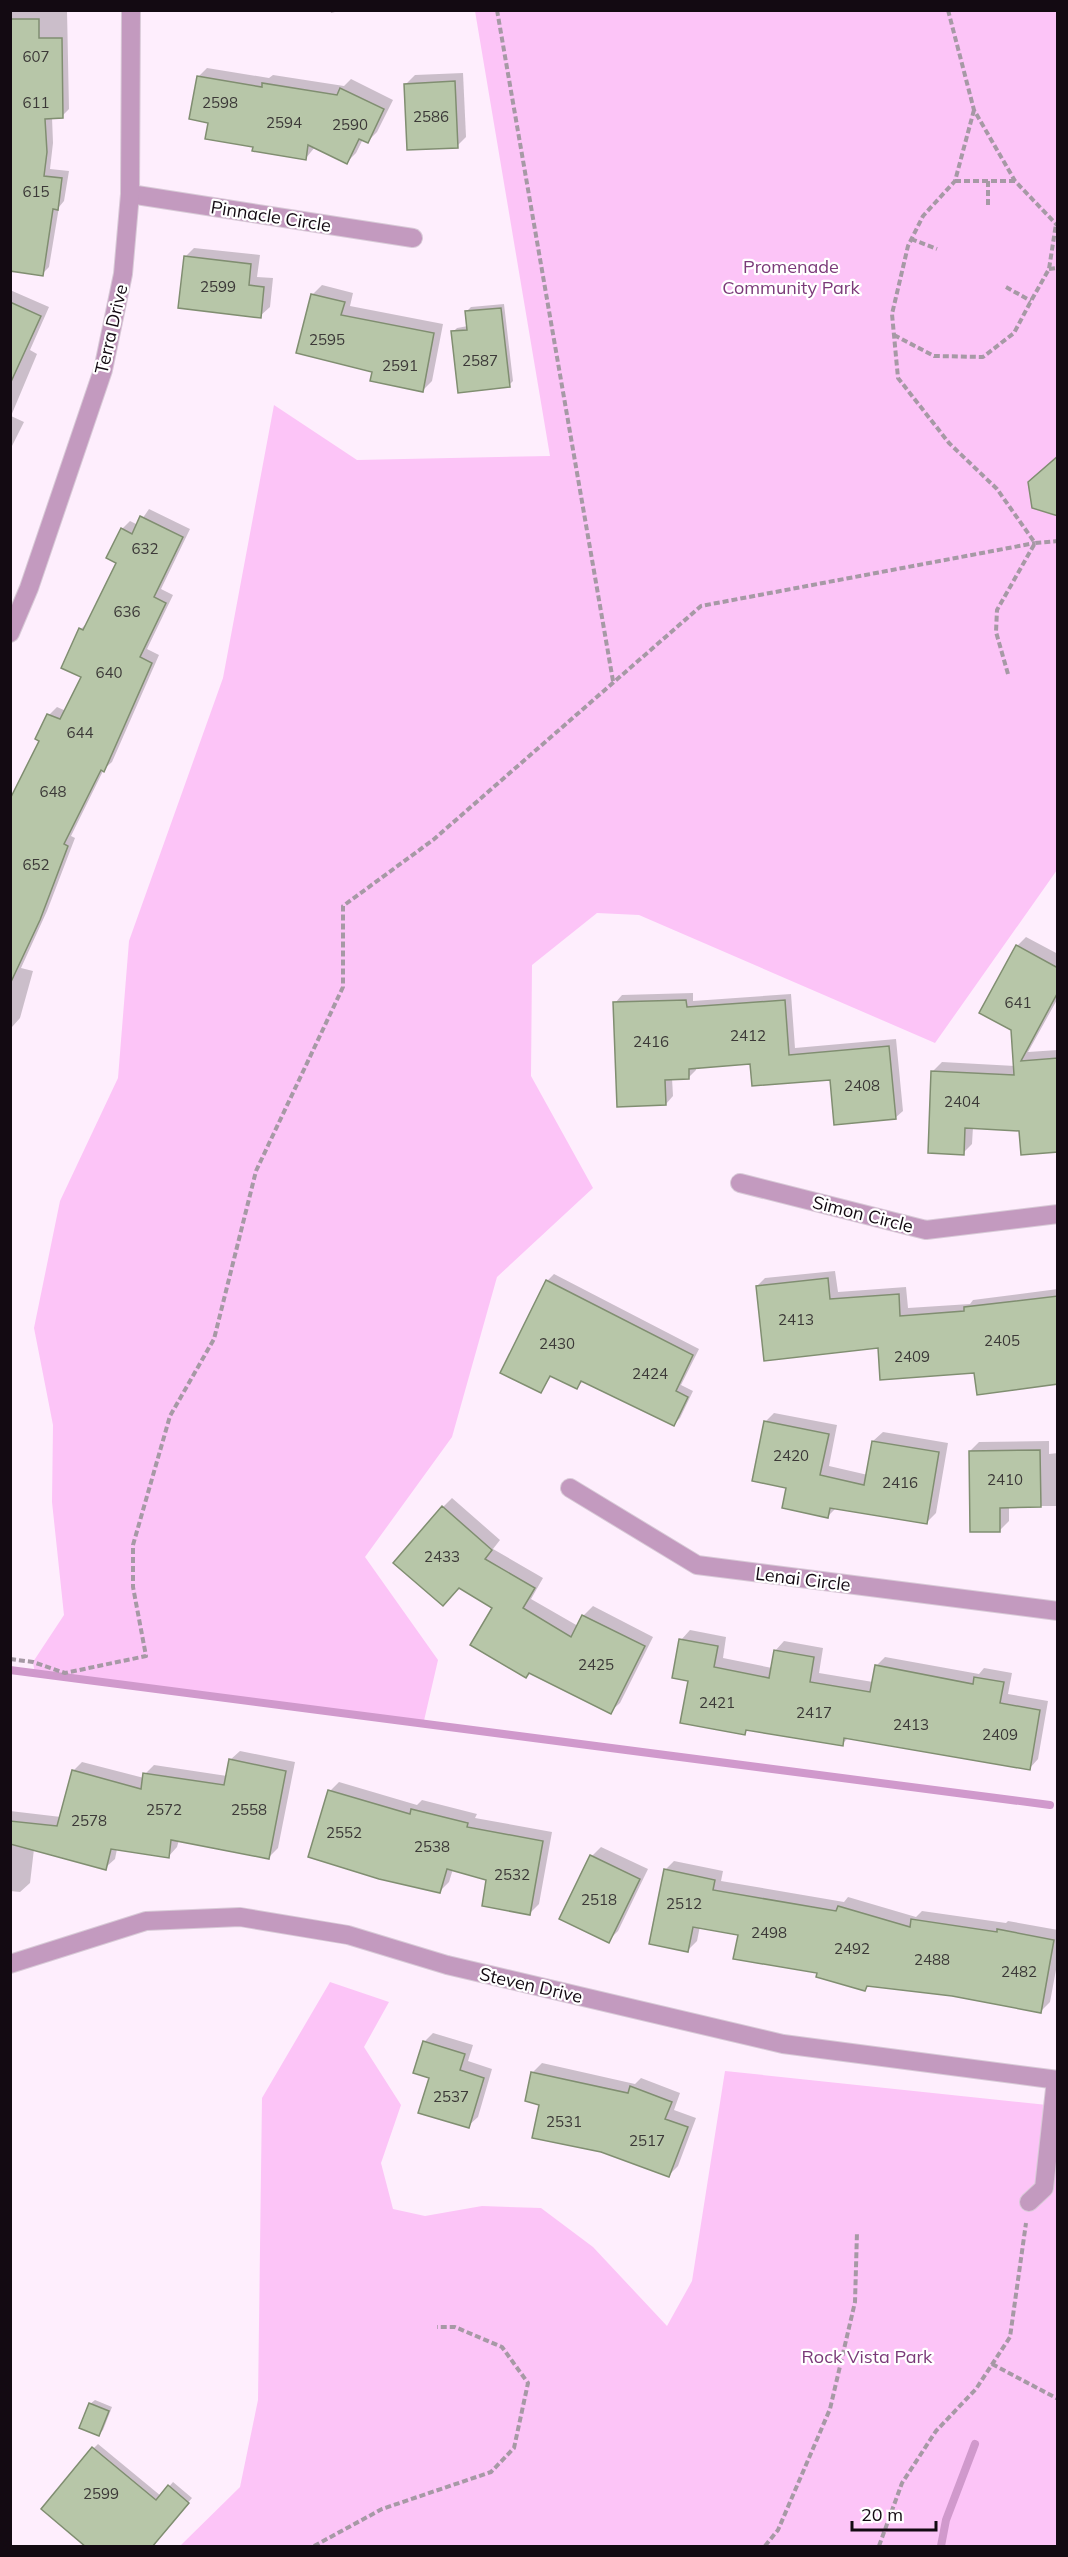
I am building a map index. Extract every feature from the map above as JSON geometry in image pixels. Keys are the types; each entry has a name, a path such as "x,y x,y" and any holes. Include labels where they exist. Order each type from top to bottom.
{"street":[{"name":"Terra Drive","path":"10,633 29,588 103,370 123,274 130,194 131,10"},
{"name":"Pinnacle Circle","path":"130,194 413,238"},
{"name":"Simon Circle","path":"740,1183 926,1230 1058,1214"},
{"name":"Lenai Circle","path":"570,1488 697,1565 1058,1611"},
{"name":"Steven Drive","path":"10,1964 146,1921 240,1917 348,1935 447,1965 783,2044 1057,2080"},
{"path":"1029,2202 1044,2188 1057,2080"}],"path":[{"path":"497,10 614,682"},
{"path":"894,335 934,356 983,357 1014,333 1049,269 1057,225 1015,181 974,110 948,10"},
{"path":"974,110 955,181 923,216 911,239 892,314 898,378 949,443 997,489 1035,543"},
{"path":"955,181 1015,181"},
{"path":"988,181 988,208"},
{"path":"911,239 937,249"},
{"path":"1049,269 1058,268"},
{"path":"1006,287 1031,301"},
{"path":"10,1659 33,1662 65,1673 146,1656 133,1587 133,1545 170,1416 214,1339 256,1171 343,987 343,906 433,840 701,606 1035,543 1058,541"},
{"path":"1008,674 996,632 997,610 1035,543"},
{"path":"879,2547 902,2483 936,2431 976,2389 1010,2337 1029,2202"},
{"path":"765,2547 778,2530 830,2409 855,2302 857,2232"},
{"path":"314,2547 382,2509 491,2472 514,2448 528,2383 502,2347 455,2327 437,2327"},
{"path":"992,2364 1058,2399"}],"green space":[{"name":"Promenade Community Park","path":"475,11 1057,11 1057,870 935,1043 639,915 597,913 532,965 531,1076 593,1188 497,1277 452,1437 365,1557 438,1660 423,1725 35,1674 33,1662 64,1615 52,1502 53,1425 34,1328 60,1201 118,1078 129,941 223,678 274,405 357,460 550,456"},
{"name":"Rock Vista Park","path":"330,1982 389,2002 364,2047 401,2105 381,2163 393,2209 425,2216 482,2206 541,2208 593,2247 667,2326 692,2281 725,2071 1057,2106 1057,2546 180,2546 240,2487 258,2400 262,2098"}],"building":[{"path":"10,19 39,19 39,38 62,38 63,118 45,119 47,152 44,176 62,178 58,210 53,209 43,276 10,271"},
{"path":"197,76 262,87 262,83 337,95 340,88 384,109 368,143 359,139 347,164 308,145 306,160 252,151 253,147 205,139 208,123 189,119"},
{"path":"455,81 458,148 407,150 404,84"},
{"path":"184,256 251,264 249,285 264,287 261,318 178,308"},
{"path":"311,294 345,302 341,315 434,333 423,392 370,381 372,372 296,353"},
{"path":"10,302 41,316 10,384"},
{"path":"501,308 510,387 458,393 451,331 467,330 465,311"},
{"path":"1058,456 1058,516 1032,508 1028,482"},
{"path":"140,516 183,537 154,597 166,603 140,657 152,663 104,772 101,770 64,844 68,846 40,920 10,984 10,799 39,741 35,739 47,714 60,719 81,677 61,668 79,628 83,630 116,563 106,558 121,528 132,534"},
{"path":"1016,945 1058,968 1058,992 1021,1061 1058,1058 1058,1152 1021,1155 1019,1131 965,1128 964,1155 928,1153 931,1071 1014,1075 1011,1030 979,1013"},
{"path":"686,1000 687,1007 785,1000 789,1055 889,1046 896,1119 834,1125 830,1080 752,1086 750,1064 689,1069 689,1079 665,1080 666,1105 617,1107 613,1002"},
{"path":"828,1278 830,1299 899,1294 900,1316 964,1311 964,1307 1058,1296 1058,1384 977,1395 974,1373 880,1380 878,1348 764,1361 756,1286"},
{"path":"546,1280 693,1355 676,1391 688,1397 674,1426 581,1381 577,1389 550,1376 541,1393 500,1373"},
{"path":"764,1421 829,1434 820,1475 864,1485 872,1441 939,1452 927,1524 830,1508 828,1518 782,1508 786,1488 752,1481"},
{"path":"1040,1450 1041,1507 1000,1508 1000,1532 970,1532 969,1451"},
{"path":"442,1506 492,1550 485,1559 535,1588 523,1608 571,1637 582,1615 645,1646 611,1714 529,1673 526,1678 470,1645 492,1608 459,1588 443,1606 393,1563"},
{"path":"679,1639 718,1646 714,1667 769,1678 774,1650 814,1657 810,1682 870,1692 875,1665 973,1684 974,1677 1004,1682 1000,1703 1040,1710 1030,1770 844,1738 843,1746 746,1730 745,1735 680,1723 688,1681 672,1678"},
{"path":"229,1759 286,1771 269,1859 171,1840 169,1858 111,1849 106,1870 10,1844 10,1821 57,1826 72,1770 141,1789 143,1773 224,1785"},
{"path":"328,1790 410,1814 411,1809 468,1823 467,1827 543,1841 530,1915 482,1906 486,1880 447,1869 440,1893 379,1879 308,1857"},
{"path":"590,1855 640,1879 609,1943 559,1919"},
{"path":"664,1869 715,1880 713,1890 836,1911 838,1906 910,1927 911,1919 997,1932 997,1929 1054,1940 1041,2013 952,1996 867,1986 865,1991 816,1977 817,1973 733,1959 738,1935 693,1927 688,1952 649,1944"},
{"path":"423,2041 465,2054 460,2070 484,2078 469,2128 418,2113 429,2078 413,2073"},
{"path":"531,2072 628,2093 630,2086 672,2102 665,2119 688,2127 669,2177 601,2152 532,2138 539,2105 525,2101"},
{"path":"89,2403 109,2411 99,2436 79,2428"},
{"path":"92,2447 156,2500 168,2485 189,2503 152,2547 86,2547 41,2509"}],"waterway":[{"path":"10,1670 1050,1805"},
{"path":"941,2546 946,2520 975,2444"}]}
